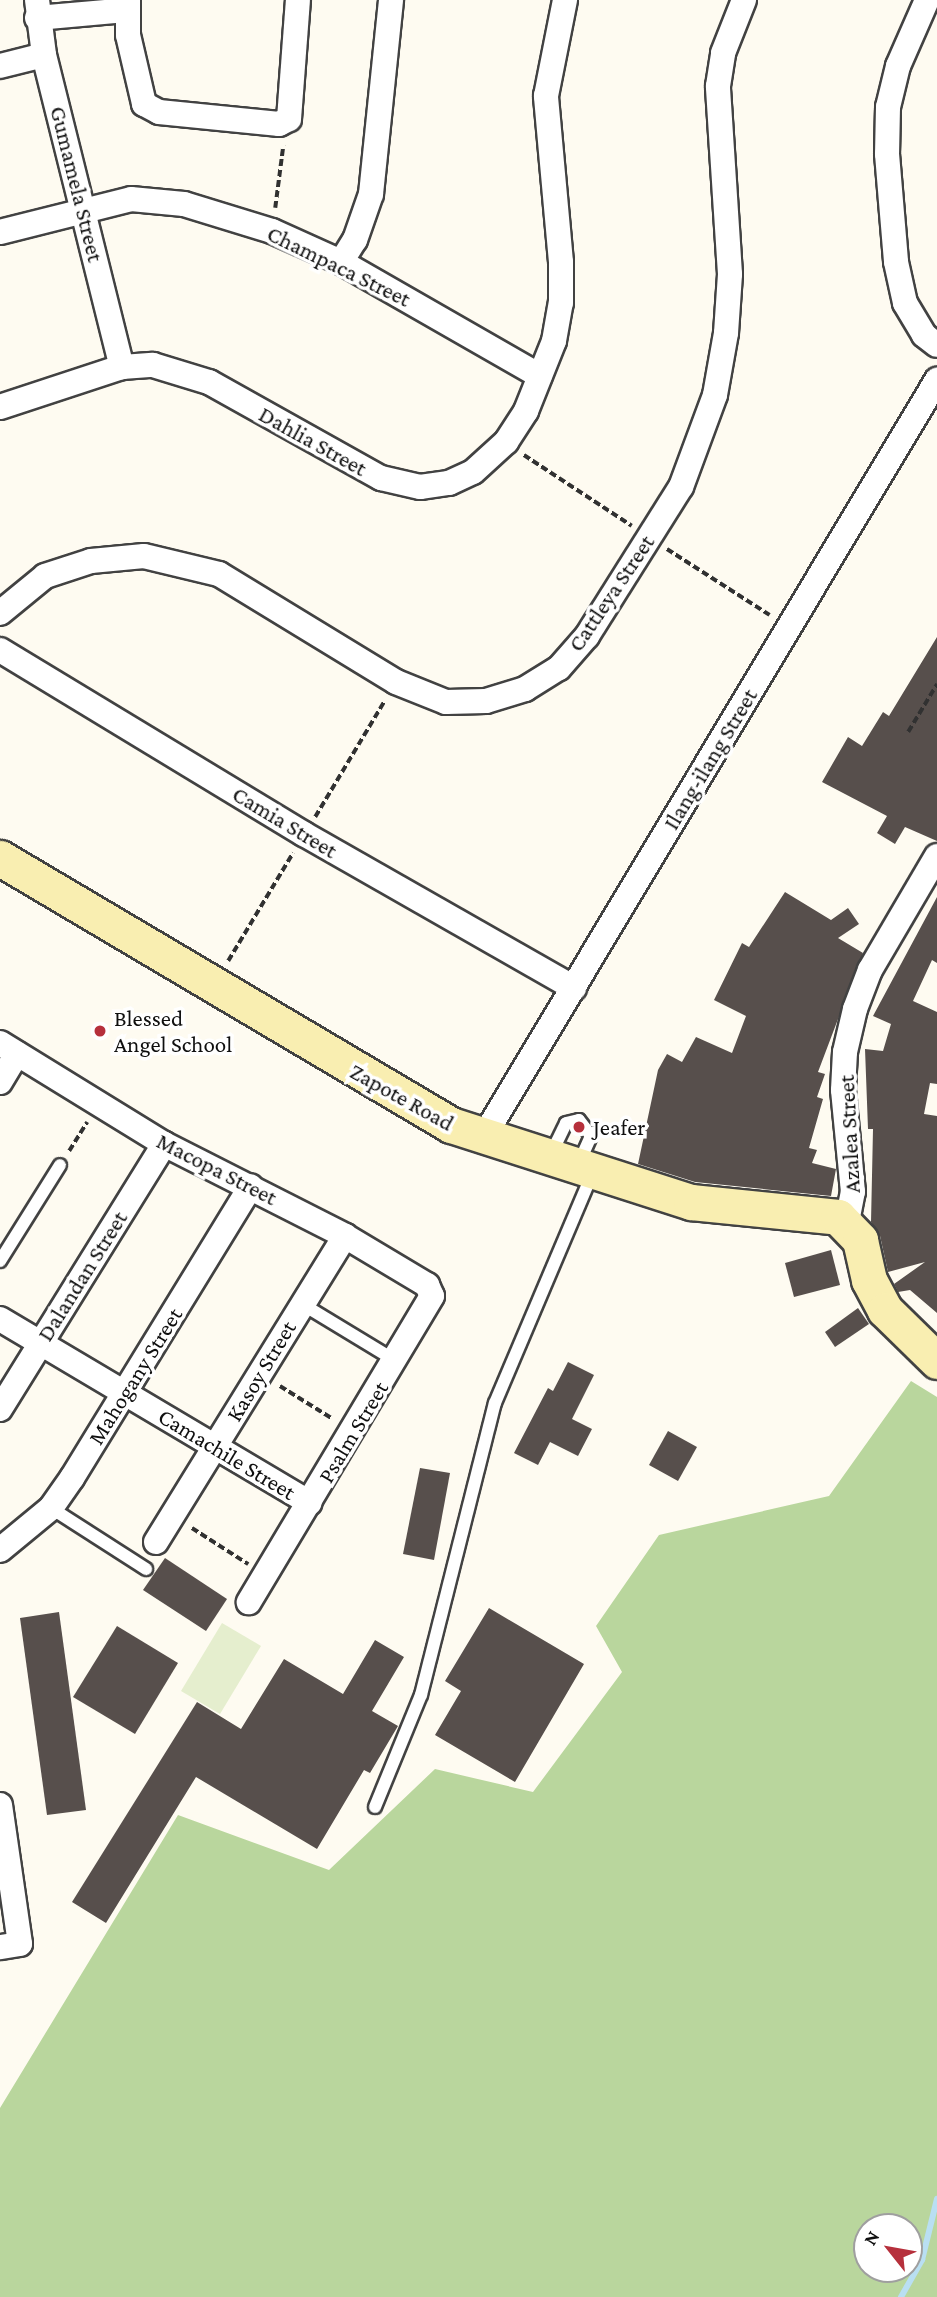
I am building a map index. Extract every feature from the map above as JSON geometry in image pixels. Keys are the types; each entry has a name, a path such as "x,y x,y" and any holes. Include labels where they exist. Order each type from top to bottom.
{"main road":[{"name":"Zapote Road","path":"0,858 405,1101 483,1138 691,1202 828,1214 847,1222"},
{"path":"847,1222 860,1240 869,1280 885,1310 937,1361"}],"street":[{"path":"37,9 127,5 134,69 145,104 159,111 286,123 298,0"},
{"path":"341,262 355,240 371,194 391,0"},
{"name":"Dahlia Street","path":"0,407 122,367 153,365 181,370 381,478 420,487 449,484 474,472 498,450 526,411 540,376 561,303 546,96 565,0"},
{"name":"Cattleya Street","path":"0,613 45,576 91,561 144,556 219,574 396,682 446,702 486,701 525,689 559,668 587,636 681,487 715,395 726,333 730,274 718,86 723,53 744,0"},
{"path":"927,0 898,66 888,107 887,154 896,261 905,303 924,335 937,345"},
{"name":"Gumamela Street","path":"37,9 44,55 85,210 122,367"},
{"path":"0,66 44,55"},
{"name":"Champaca Street","path":"0,232 131,199 184,204 272,231 341,262 540,376"},
{"name":"Ilang-ilang Street","path":"483,1138 937,380"},
{"name":"Camia Street","path":"0,650 304,834 574,988"},
{"name":"Azalea Street","path":"847,1222 853,1200 844,1065 855,1009 870,970 937,856"},
{"path":"0,1083 9,1048"},
{"name":"Macopa Street","path":"9,1048 164,1144 345,1236 427,1285 432,1296"},
{"name":"Dalandan Street","path":"0,1409 164,1144"},
{"name":"Mahogany Street","path":"0,1550 51,1508 126,1393 251,1186"},
{"name":"Kasoy Street","path":"156,1542 345,1236"},
{"name":"Psalm Street","path":"248,1602 397,1361 432,1296"},
{"name":"Camachile Street","path":"0,1319 310,1503"},
{"path":"0,1805 10,1945"}],"lane":[{"path":"0,1261 60,1165"},
{"path":"375,1807 421,1695 495,1403 572,1167"},
{"path":"302,1304 397,1361"},
{"path":"51,1508 146,1569"}],"path":[{"path":"274,216 286,123"},
{"path":"908,732 937,684"},
{"path":"60,1165 98,1105"},
{"path":"259,1374 352,1431"},
{"path":"173,1516 265,1575"}],"green space":[{"path":"911,1381 937,1397 937,2297 0,2297 0,2108 178,1815 329,1870 435,1769 533,1792 622,1672 596,1626 659,1535 829,1496"},
{"path":"222,1623 261,1646 220,1714 181,1691"}],"building":[{"path":"937,637 937,841 905,827 895,844 877,833 887,816 822,782 848,737 862,746 883,712 889,716"},
{"path":"785,892 831,920 848,908 859,924 838,938 863,953 818,1072 825,1074 817,1097 823,1099 809,1148 817,1150 812,1163 836,1169 831,1196 695,1182 638,1164 658,1070 667,1054 682,1062 696,1037 732,1053 746,1016 714,1000 742,943 749,947"},
{"path":"937,897 937,963 932,960 913,1001 937,1012 937,1084 930,1083 924,1114 937,1116 937,1313 910,1290 898,1292 894,1284 925,1262 888,1272 880,1236 871,1222 873,1129 868,1129 865,1049 883,1051 891,1024 873,1016"},
{"path":"831,1250 840,1285 794,1297 785,1263"},
{"path":"858,1308 869,1324 835,1347 825,1332"},
{"path":"568,1362 594,1375 572,1419 592,1429 578,1456 550,1442 538,1465 514,1453 548,1388 553,1391"},
{"path":"668,1431 697,1447 678,1481 649,1465"},
{"path":"420,1468 450,1473 434,1560 403,1554"},
{"path":"165,1558 227,1599 206,1631 143,1590"},
{"path":"489,1608 584,1664 515,1782 435,1735 461,1691 445,1681"},
{"path":"59,1612 86,1810 47,1815 20,1618"},
{"path":"117,1626 178,1663 135,1734 73,1697"},
{"path":"375,1640 404,1657 372,1711 398,1726 370,1773 364,1770 317,1849 196,1777 106,1923 72,1902 197,1702 241,1729 284,1659 343,1694"}],"waterway":[{"path":"901,2297 922,2260 937,2199"}],"place":[{"name":"Blessed Angel School","path":"100,1031"},
{"name":"Jeafer","path":"579,1127"}]}
